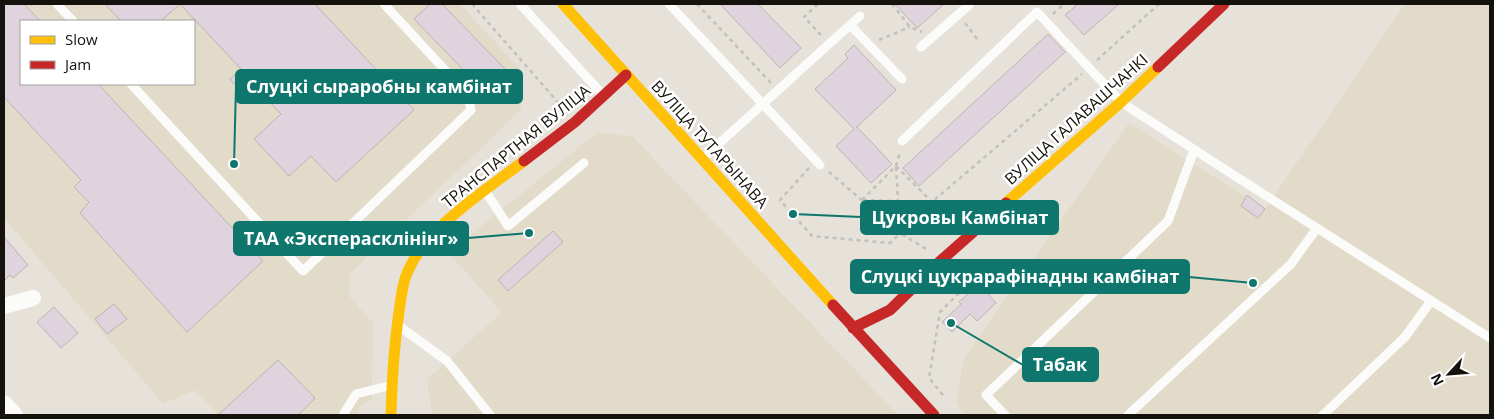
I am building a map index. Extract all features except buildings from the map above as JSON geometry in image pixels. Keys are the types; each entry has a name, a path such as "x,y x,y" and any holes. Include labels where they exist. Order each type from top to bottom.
{"street":[{"name":"ВУЛІЦА ГАЛАВАШЧАНКІ","path":"853,328 890,310 937,264 1121,102 1211,11 1224,4"},
{"name":"ВУЛІЦА ТУТАРЫНАВА","path":"567,5 626,75 853,328 934,415"},
{"name":"ТРАНСПАРТНАЯ ВУЛІЦА","path":"391,415 393,352 401,297 407,272 416,256 437,231 485,190 575,122 626,75"},
{"path":"4,306 33,298"},
{"path":"4,403 15,415"}],"lane":[{"path":"57,4 72,20"},
{"path":"131,85 303,271 471,110 468,95 384,4"},
{"path":"520,4 604,96"},
{"path":"669,4 764,103 818,163"},
{"path":"921,47 970,4"},
{"path":"902,141 1037,12 1121,102 1490,338"},
{"path":"702,159 860,16"},
{"path":"850,25 902,79"},
{"path":"1005,415 986,395 1168,221 1194,150"},
{"path":"485,190 508,226 584,163"},
{"path":"1128,415 1291,264 1317,228"},
{"path":"1323,415 1405,337 1431,301"},
{"path":"397,324 447,361 490,415"},
{"path":"343,415 356,394 392,385"}],"path":[{"path":"472,4 575,122"},
{"path":"696,4 774,86"},
{"path":"818,4 804,16 825,39"},
{"path":"868,44 910,27 892,4"},
{"path":"1046,20 1064,4"},
{"path":"929,252 900,233 818,163 780,200 812,236 890,243 900,233 932,202 1089,68 1158,4"},
{"path":"958,15 977,38"},
{"path":"900,233 896,166 902,141"},
{"path":"896,166 932,202"},
{"path":"862,200 896,166"},
{"path":"862,200 932,202"},
{"path":"945,274 962,290 940,312 929,378 945,398"}],"shaded area":[{"path":"4,4 460,4 521,70 521,110 350,274 349,296 373,323 372,399 359,406 359,415 218,415 195,390 163,404 4,218"},
{"path":"1405,4 1490,4 1490,415 966,415 956,404 964,358 1129,123 1265,209"},
{"path":"598,132 633,137 898,415 432,415 427,379 502,312 448,253"}],"traffic: slow":[{"path":"563,4 833,305"},
{"path":"1006,203 1158,67"},
{"path":"391,415 397,325 403,286 408,271 417,255 443,225 459,210 524,161"}],"traffic: jam":[{"path":"1158,67 1224,4"},
{"path":"524,161 575,122 626,75"},
{"path":"853,328 890,310 937,264 1006,203"},
{"path":"833,305 934,415"}],"place":[{"name":"Слуцкі сыраробны камбінат","path":"234,164"},
{"name":"Цукровы Камбінат","path":"793,214"},
{"name":"ТАА «Эксперасклінінг»","path":"529,233"},
{"name":"Слуцкі цукрарафінадны камбінат","path":"1253,283"},
{"name":"Табак","path":"951,323"}]}
